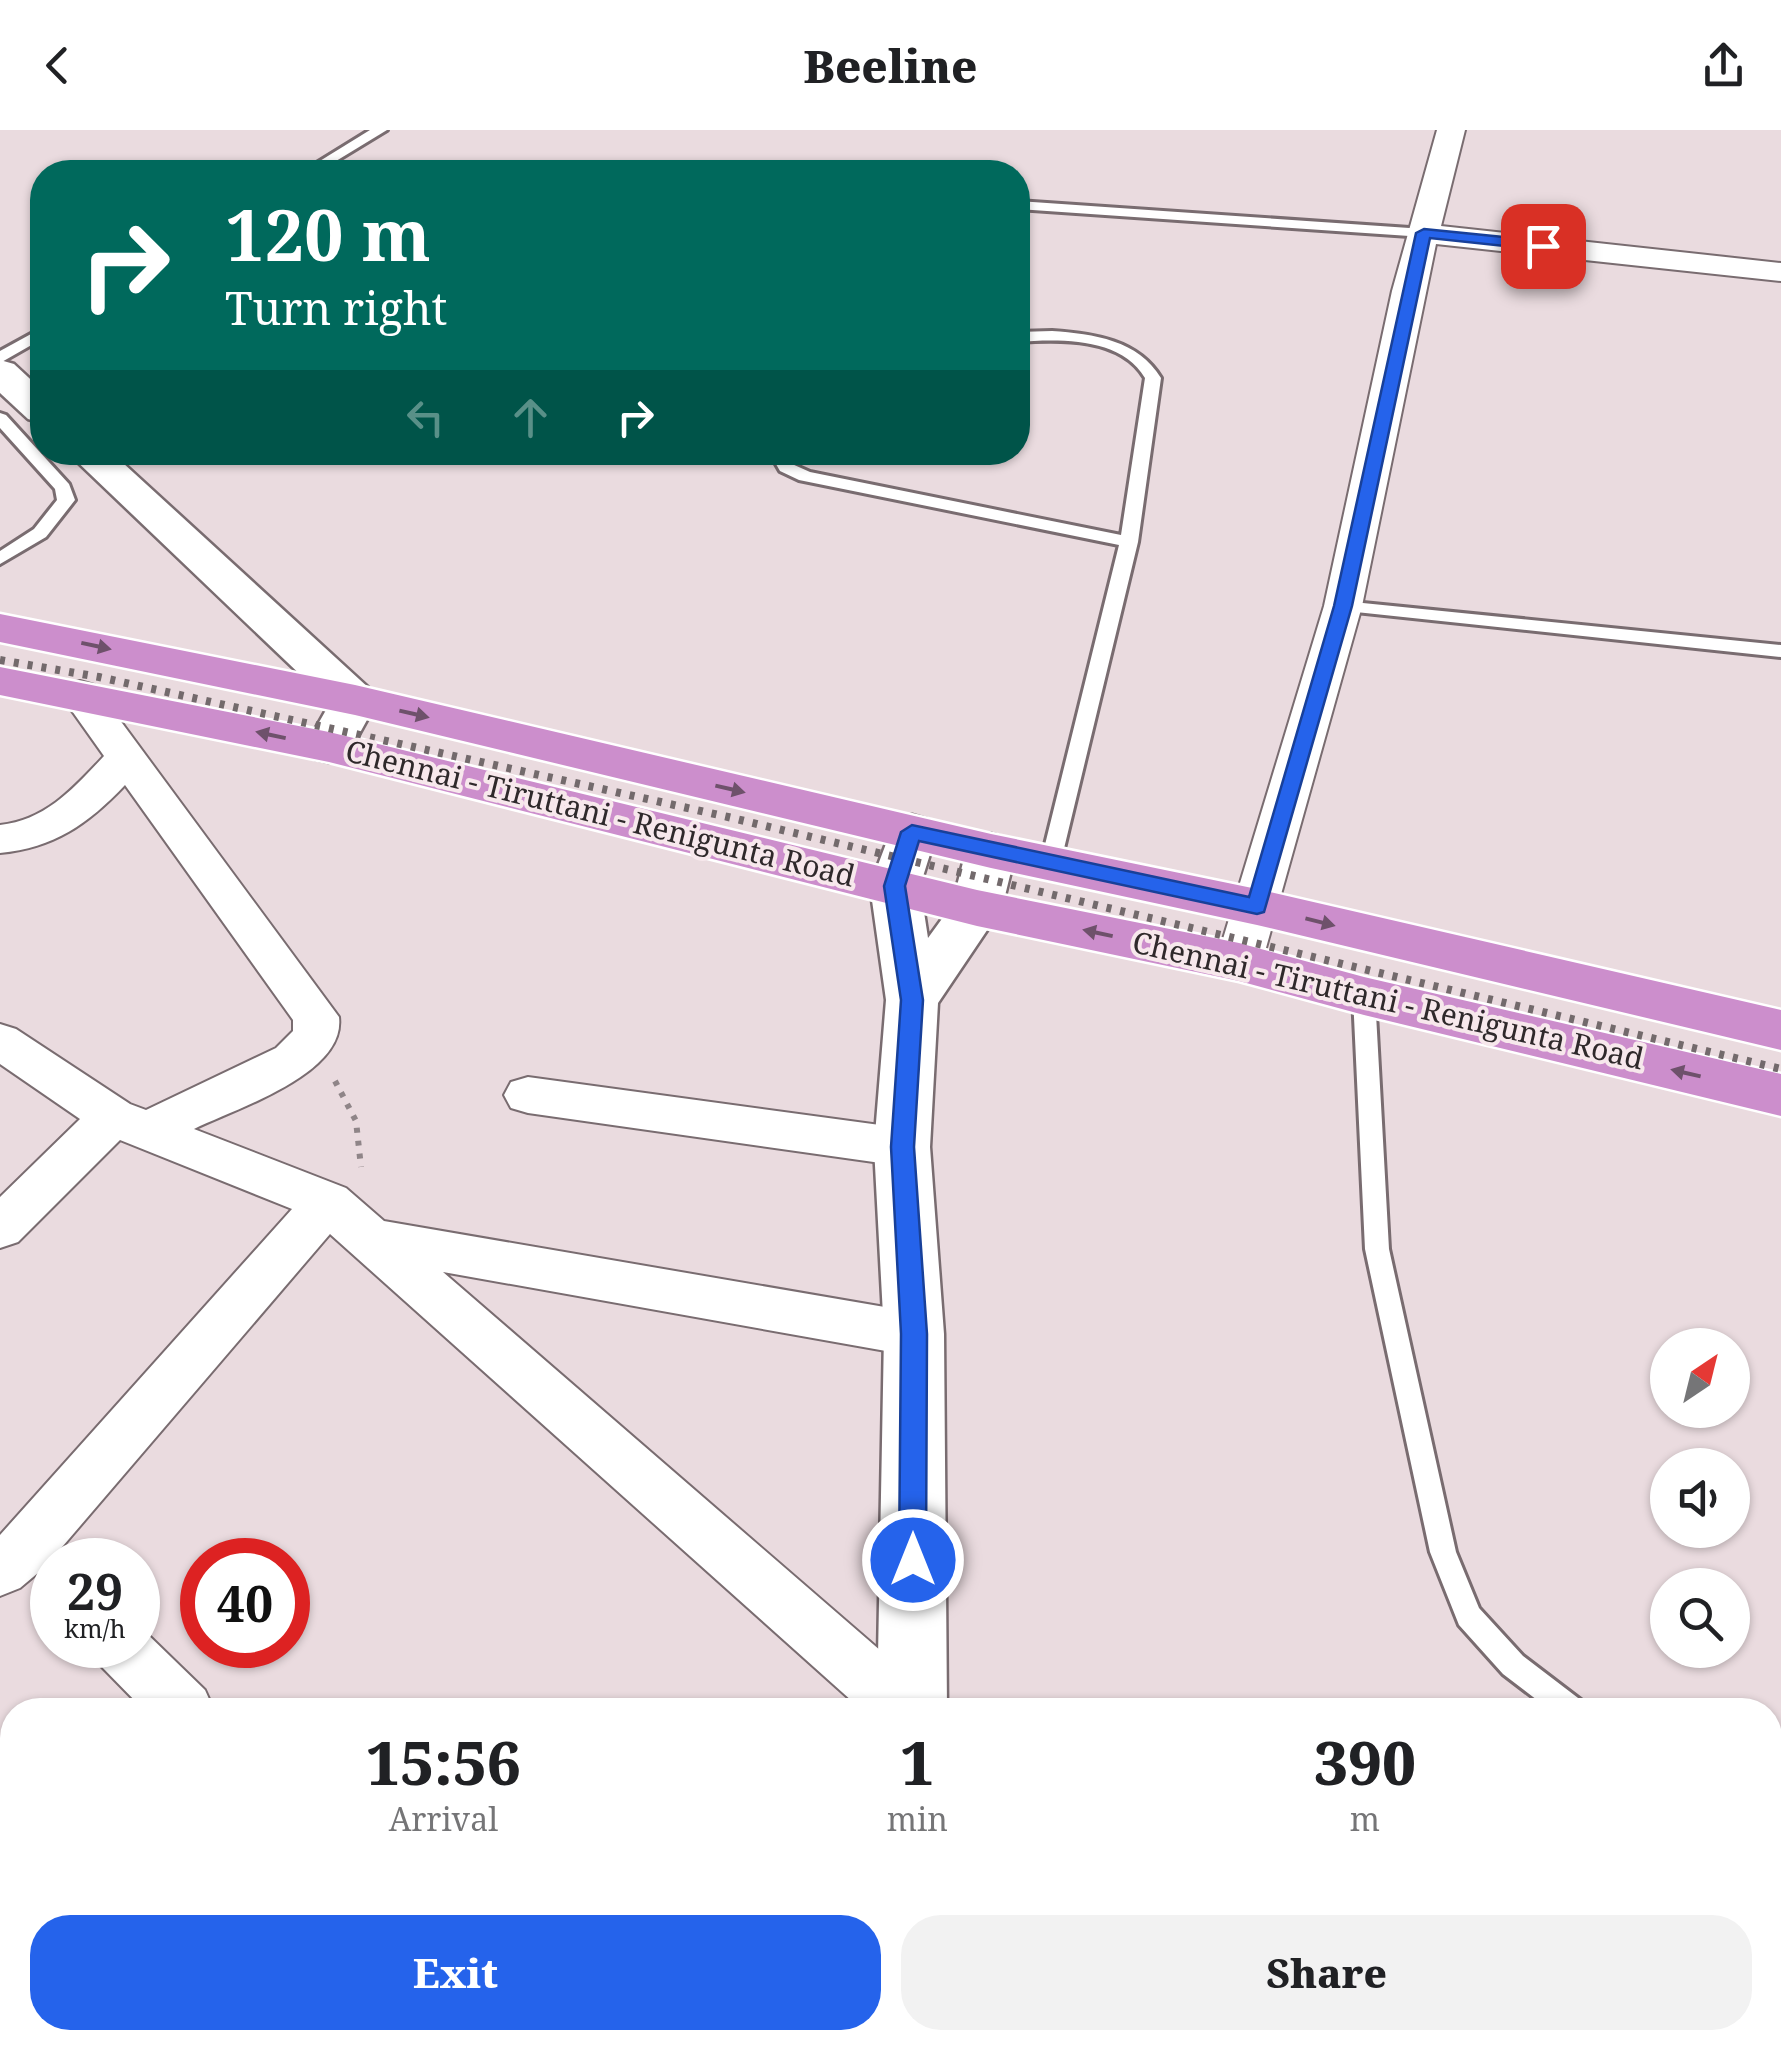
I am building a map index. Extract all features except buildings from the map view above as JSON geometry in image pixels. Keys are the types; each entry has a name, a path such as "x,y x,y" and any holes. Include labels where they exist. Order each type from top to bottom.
{"highway":[{"name":"Chennai - Tiruttani - Renigunta Road","path":"0,628 355,700 1050,865 1257,906 1781,1030"},
{"name":"Chennai - Tiruttani - Renigunta Road","path":"0,680 329,747 977,908 1240,962 1364,996 1781,1096"}],"street":[{"path":"1240,962 1343,606 1424,233 1451,130"},
{"path":"1424,233 1781,272"},
{"path":"0,372 30,400"},
{"path":"101,465 355,700 329,747"},
{"path":"0,1228 129,1124 310,1048 318,1033 316,1017 80,694"},
{"path":"0,839 30,837 53,828 72,814 126,758"},
{"path":"908,1698 914,1334 902,1147 912,1000 895,886 912,832"},
{"path":"912,1000 977,908 990,851"},
{"path":"0,1041 129,1124 352,1223 914,1334"},
{"path":"528,1095 902,1147"},
{"path":"26,1566 352,1223"},
{"path":"352,1223 894,1698"},
{"path":"143,1668 172,1698"}],"lane":[{"path":"329,160 380,130"},
{"path":"1030,206 1424,233"},
{"path":"1030,337 1074,338 1125,351 1148,366 1153,378 1128,542 1050,865"},
{"path":"0,358 30,340"},
{"path":"0,418 30,451"},
{"path":"0,559 40,533 66,500 63,488 42,465"},
{"path":"785,465 805,476 1128,542"},
{"path":"1343,606 1781,651"},
{"path":"1364,996 1378,1249 1443,1552 1469,1616 1514,1665 1557,1698"}],"path":[{"path":"310,1048 348,1097 363,1144 352,1223"}],"railway":[{"path":"0,660 99,677 728,817 1781,1069"}],"route":[{"path":"913,1560 914,1334 902,1147 912,1000 895,886 912,832 1050,865 1257,906 1343,606 1408,292 1424,233 1543,246"}]}
